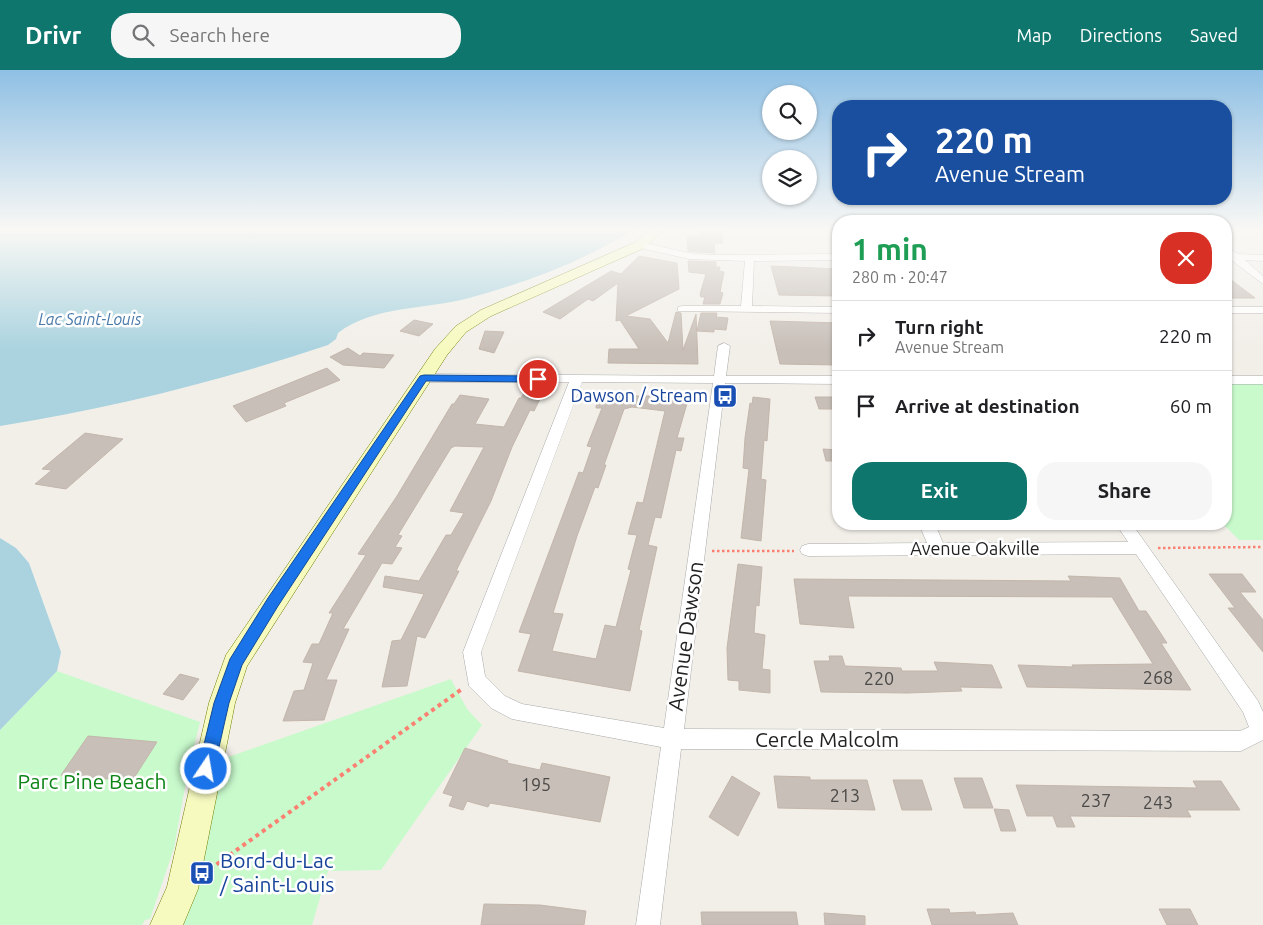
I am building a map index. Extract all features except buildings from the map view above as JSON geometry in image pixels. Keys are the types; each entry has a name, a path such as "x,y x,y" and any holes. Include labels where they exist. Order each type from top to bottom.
{"street":[{"path":"166,925 182,889 210,751 222,703 235,663 264,616 450,340 473,321 584,270"},
{"path":"746,310 749,270"},
{"path":"1248,270 1263,281"},
{"path":"682,309 832,310"},
{"path":"1232,310 1263,310"},
{"name":"Avenue Dawson","path":"648,925 724,346"},
{"path":"424,378 718,381 832,380"},
{"path":"476,680 472,652 577,379"},
{"path":"1232,380 1263,380"},
{"path":"930,530 938,550"},
{"name":"Cercle Malcolm","path":"476,680 498,702 519,714 671,739 1241,741 1261,731 1251,707 1128,530"},
{"name":"Avenue Oakville","path":"808,550 1142,548"}],"path":[{"path":"1142,548 1261,547"},
{"path":"698,551 808,550"},
{"path":"206,872 476,680"}],"green space":[{"path":"1232,383 1263,383 1263,540 1239,540 1229,530 1232,530"},
{"name":"Parc Pine Beach","path":"57,671 200,722 188,771 174,848 150,919 145,920 142,925 0,925 0,730"},
{"path":"451,679 467,709 482,725 381,870 328,871 312,925 166,925 217,761"}],"water":[{"name":"Lac Saint-Louis","path":"0,270 554,270 469,298 368,317 338,333 336,339 328,345 207,382 83,411 0,426"},
{"path":"0,538 16,548 29,563 61,652 57,671 0,730"}],"place":[{"name":"Dawson / Stream","path":"725,396"},
{"name":"Bord-du-Lac / Saint-Louis","path":"202,873"}],"route":[{"path":"206,769 222,703 235,663 273,602 424,378 538,379"}]}
